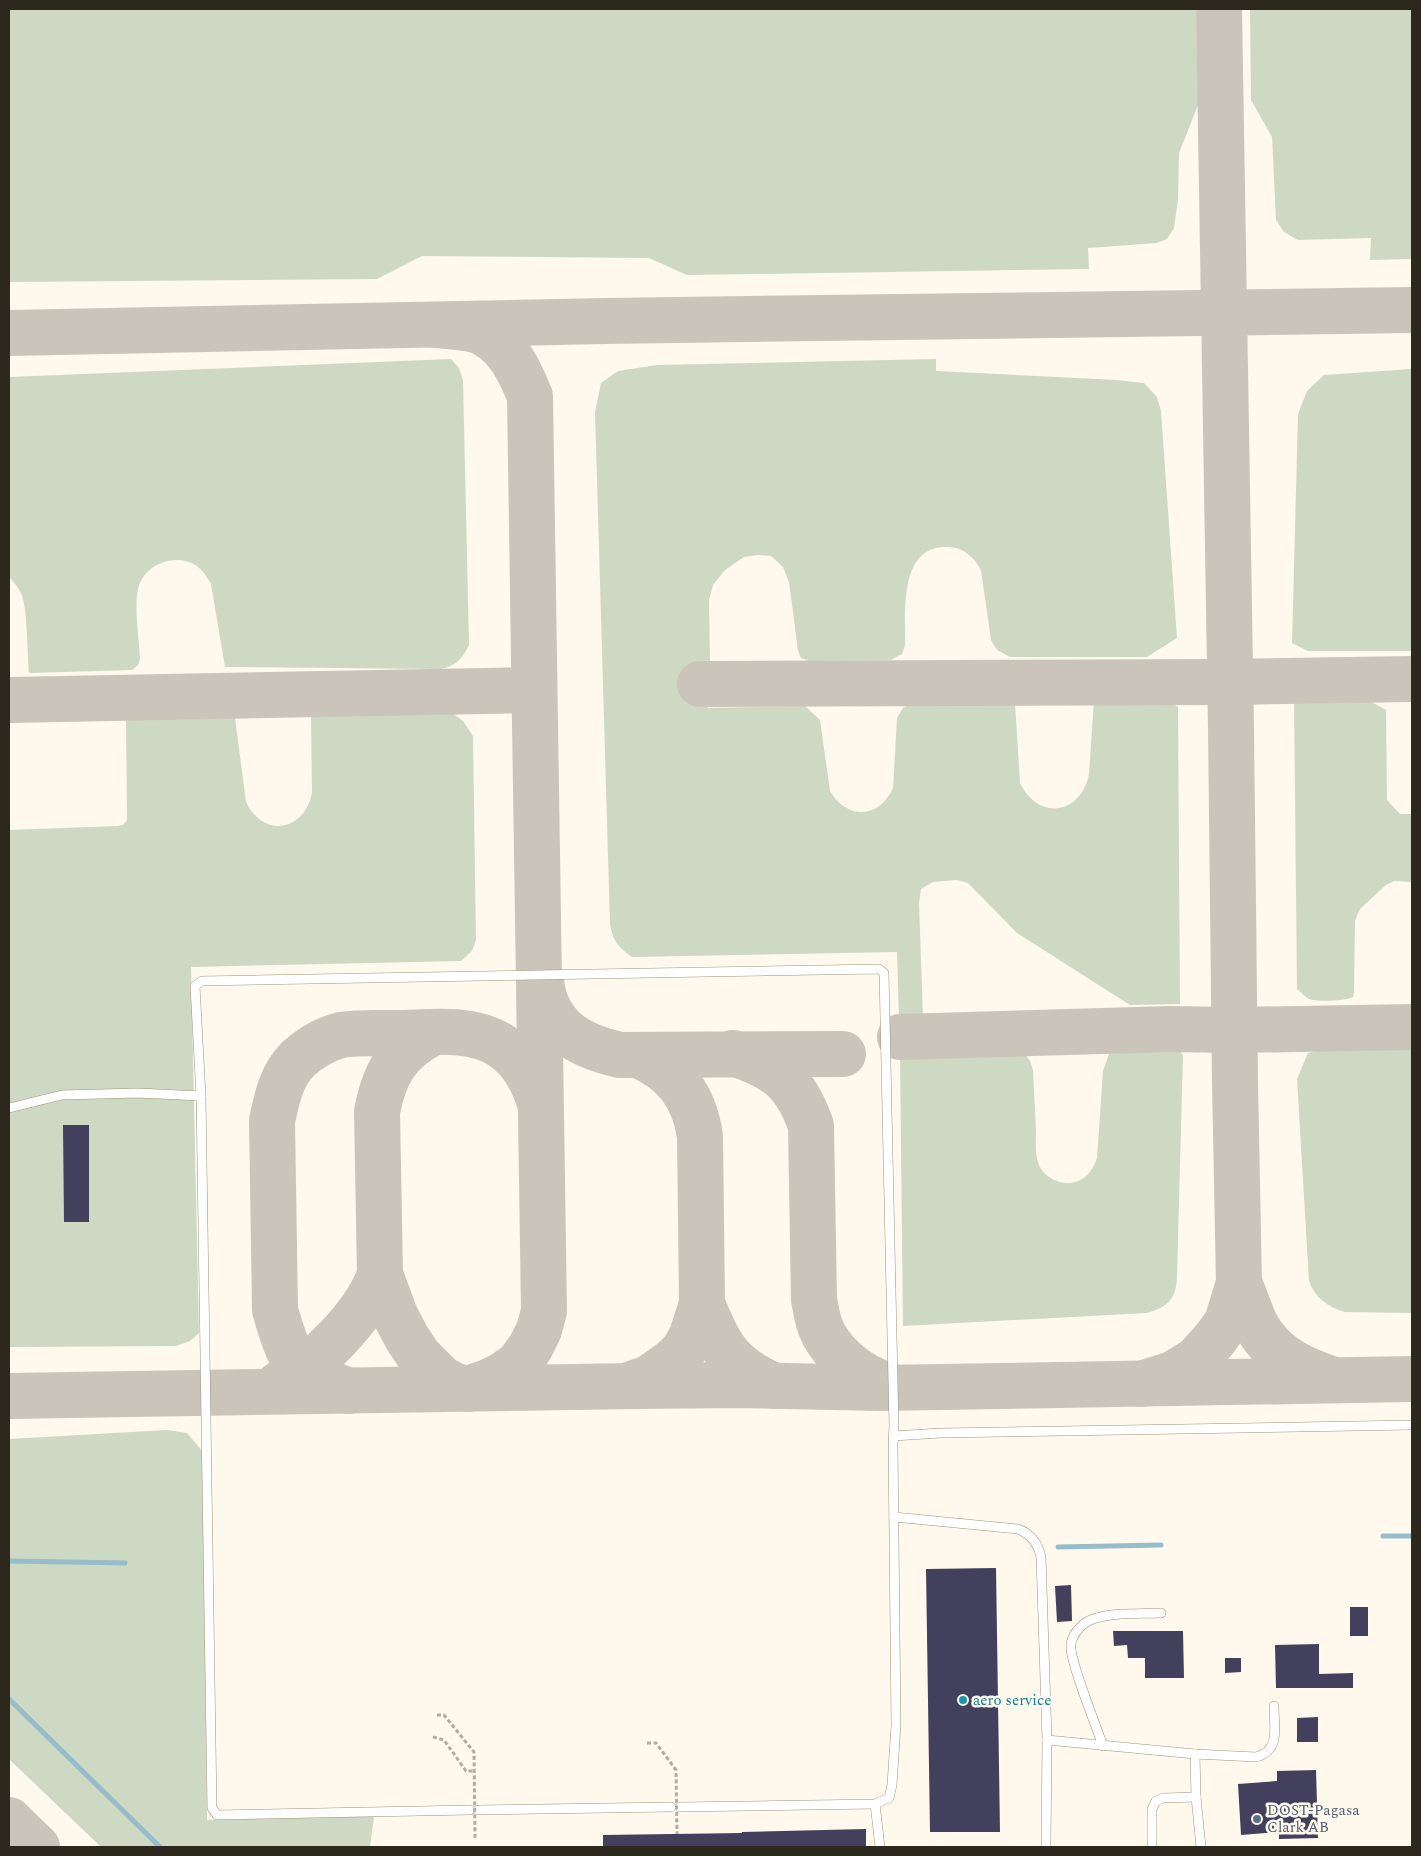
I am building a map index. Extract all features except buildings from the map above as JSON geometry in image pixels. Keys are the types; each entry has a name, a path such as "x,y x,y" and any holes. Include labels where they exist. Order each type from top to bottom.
{"lane":[{"path":"879,969 884,973 893,1436 896,1725 892,1785 889,1798 875,1804 217,1815 212,1808 201,1096 195,986 202,981 879,969"},
{"path":"9,1108 62,1095 138,1092 201,1096"},
{"path":"893,1436 950,1433 1412,1425"},
{"path":"894,1517 1018,1529 1036,1542 1042,1557 1047,1740 1046,1847"},
{"path":"1103,1746 1070,1646 1074,1632 1090,1620 1112,1615 1161,1613"},
{"path":"1047,1740 1196,1754 1256,1757 1270,1750 1274,1742 1274,1706"},
{"path":"1196,1754 1196,1797 1201,1847"},
{"path":"1152,1847 1152,1809 1156,1801 1163,1798 1196,1797"},
{"path":"875,1804 880,1847"}],"path":[{"path":"437,1715 444,1715 474,1752 474,1838"},
{"path":"432,1737 444,1740 466,1770 474,1771"},
{"path":"647,1743 656,1743 676,1770 676,1834"}],"green space":[{"path":"9,9 1196,9 1198,105 1179,153 1178,199 1174,228 1167,239 1157,243 1088,248 1089,269 687,275 649,258 422,256 377,279 9,282"},
{"path":"1250,9 1412,9 1412,259 1370,260 1371,238 1298,240 1284,232 1276,220 1272,137 1251,100"},
{"path":"451,359 459,368 463,380 469,645 461,658 454,664 440,669 225,667 211,584 197,566 179,560 162,563 154,567 141,580 136,605 140,659 138,665 132,670 29,673 23,600 19,589 9,577 9,377"},
{"path":"936,359 936,371 1144,383 1157,397 1161,411 1177,638 1147,657 1010,657 997,650 991,640 981,570 968,554 953,547 948,547 932,549 920,557 913,568 908,583 905,645 902,654 891,660 809,661 801,658 798,651 789,582 783,567 771,556 758,555 744,557 725,570 713,585 709,600 710,663 703,673 700,684 702,697 708,708 805,706 820,720 830,791 845,807 863,812 880,806 893,788 897,718 903,708 912,703 1015,703 1020,783 1028,795 1037,803 1048,808 1068,805 1077,798 1084,788 1089,774 1094,700 1162,698 1178,707 1180,1004 1130,1005 1017,933 968,883 957,880 933,882 921,889 919,903 923,1016 899,1017 897,952 632,957 620,947 613,935 610,924 595,412 601,383 618,371 657,365"},
{"path":"1412,369 1412,651 1308,651 1292,643 1298,414 1307,391 1324,375"},
{"path":"1366,699 1386,710 1387,800 1400,814 1412,814 1412,882 1394,881 1386,885 1360,909 1355,921 1353,997 1338,1000 1313,1000 1297,989 1294,700"},
{"path":"450,711 463,721 473,736 476,940 472,951 461,961 191,967 199,1333 190,1341 176,1346 9,1347 9,830 123,825 127,820 126,717 235,718 246,802 253,814 262,821 282,826 301,816 308,806 312,793 311,717"},
{"path":"1112,1045 1171,1045 1180,1050 1183,1056 1177,1277 1175,1291 1170,1301 1160,1308 1147,1313 903,1326 900,1055 1024,1052 1033,1070 1038,1162 1043,1171 1051,1178 1060,1182 1071,1183 1080,1180 1088,1174 1097,1158 1103,1071"},
{"path":"1412,1045 1412,1313 1345,1312 1323,1301 1309,1281 1297,1079 1308,1053 1320,1050"},
{"path":"167,1430 187,1433 203,1452 207,1820 374,1816 370,1847 101,1847 9,1759 9,1439"}],"waterway":[{"path":"1383,1536 1412,1536"},
{"path":"1058,1547 1161,1545"},
{"path":"9,1561 125,1563"},
{"path":"9,1699 160,1847"}],"taxiway":[{"path":"1141,1384 1173,1374 1196,1360 1227,1322 1239,1283 1219,9"},
{"path":"9,333 606,321 1412,310"},
{"path":"432,1033 420,1040 401,1056 388,1075 380,1098 377,1112 380,1274 395,1315 419,1356 442,1379 456,1386 468,1389 488,1382 518,1364 530,1348 539,1330 544,1311 530,396 513,361 493,339 479,331 461,327 435,325"},
{"path":"700,684 1230,682 1412,679"},
{"path":"9,700 534,690"},
{"path":"541,981 544,997 557,1023 578,1040 620,1055 843,1054"},
{"path":"900,1037 1171,1029 1234,1030 1412,1027"},
{"path":"349,1391 316,1376 300,1365 289,1351 275,1310 272,1121 287,1073 298,1059 308,1051 324,1041 341,1035 354,1033 462,1033 488,1039 500,1045 514,1056 534,1086 540,1103"},
{"path":"733,1053 762,1064 773,1071 783,1078 799,1098 811,1126 814,1300 819,1323 829,1343 850,1365 866,1376 893,1387"},
{"path":"629,1385 649,1378 673,1361 684,1350 692,1335 702,1303 700,1136 697,1122 688,1097 681,1086 651,1061 638,1055"},
{"path":"279,1384 309,1364 352,1322 364,1306 380,1274"},
{"path":"1239,1283 1255,1323 1269,1344 1297,1365 1331,1379"},
{"path":"702,1303 714,1332 728,1354 747,1371 775,1386"},
{"path":"9,1396 737,1385 880,1388 1412,1379"},
{"path":"9,1820 37,1847"}],"place":[{"name":"aero service","path":"963,1700"},
{"name":"DOST-Pagasa Clark AB","path":"1257,1819"}]}
